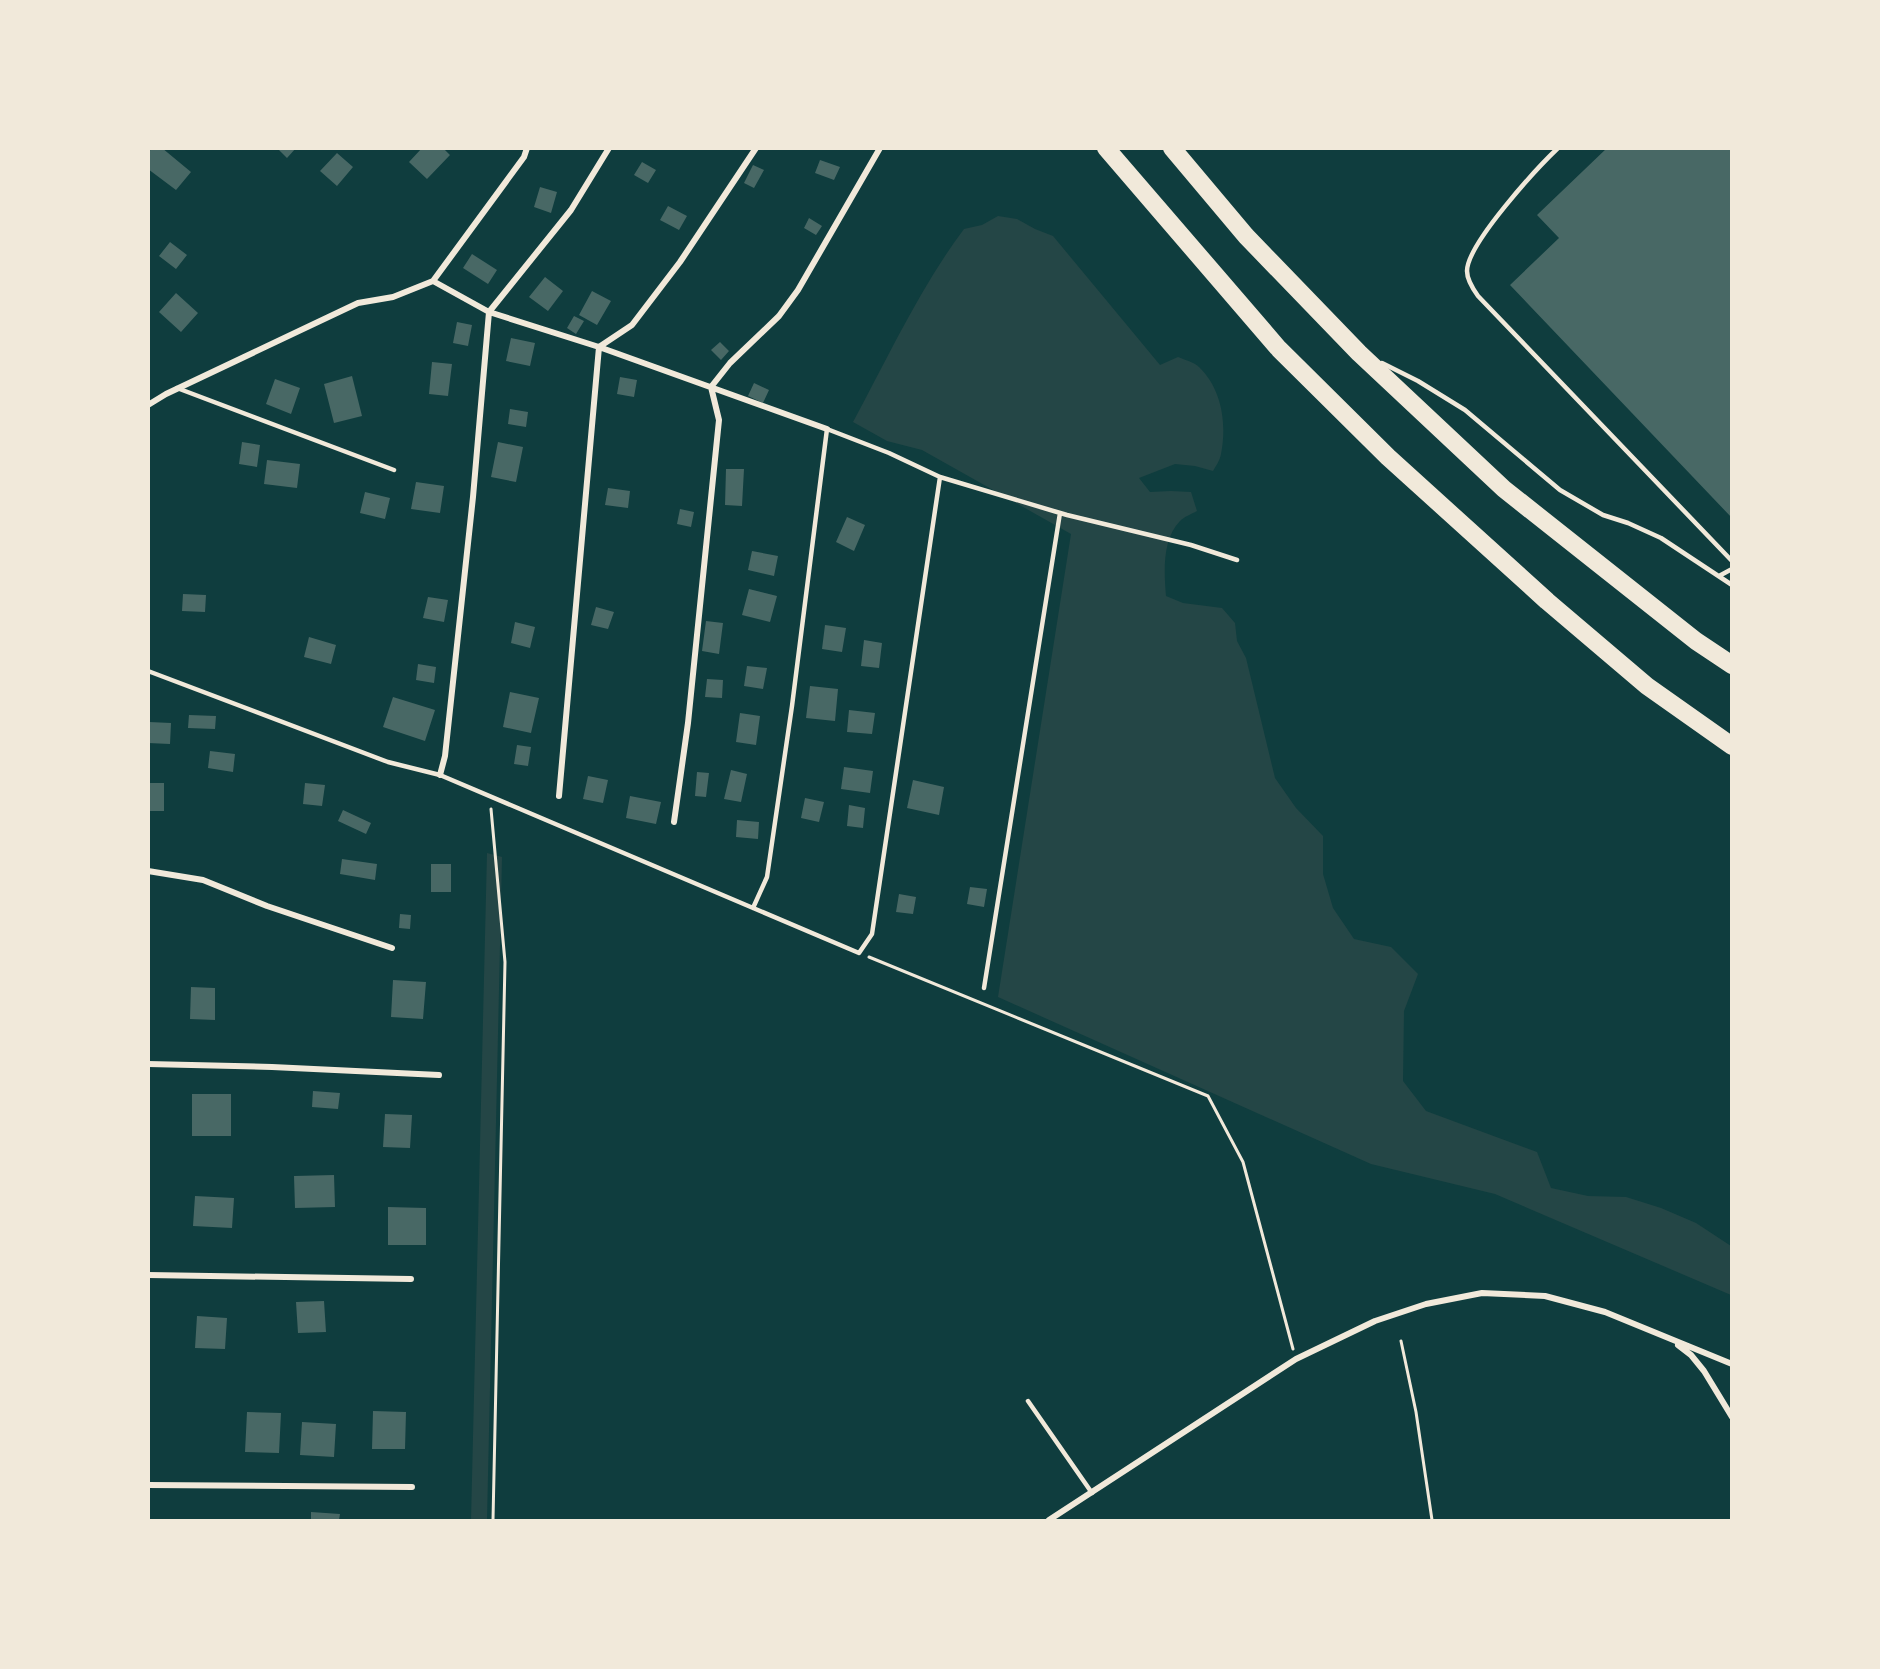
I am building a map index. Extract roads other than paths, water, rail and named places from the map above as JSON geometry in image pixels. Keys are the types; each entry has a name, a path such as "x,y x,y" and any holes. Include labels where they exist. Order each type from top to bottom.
{"highway":[{"path":"1106,148 1279,349 1388,457 1547,601 1647,686 1731,746"},
{"path":"1172,148 1246,237 1359,352 1504,489 1696,641 1731,665"}],"street":[{"path":"148,405 177,388 358,303 393,297 434,281 524,157 527,148"},
{"path":"440,775 445,756 473,497 489,312 571,210 609,148"},
{"path":"599,346 632,325 680,262 756,148"},
{"path":"711,387 730,363 779,316 798,290 880,148"},
{"path":"434,281 489,312 599,346 827,429"},
{"path":"559,796 599,346"},
{"path":"674,822 688,723 719,420 711,387"},
{"path":"148,872 203,880 267,906 392,948"},
{"path":"148,1064 439,1075"},
{"path":"148,1275 411,1279"},
{"path":"1049,1521 1296,1359 1375,1321 1426,1304 1482,1293 1545,1296 1605,1312 1731,1364"},
{"path":"1670,1339 1691,1355 1704,1371 1731,1417"},
{"path":"148,1485 412,1486"}],"lane":[{"path":"1558,148 1506,204 1485,233 1470,257 1467,271 1470,284 1478,297 1731,561"},
{"path":"1359,352 1418,381 1465,410 1560,490 1603,515 1661,538 1731,585"},
{"path":"177,388 394,470"},
{"path":"753,908 767,877 792,706 827,429 889,453 940,477 1060,513 1126,531 1191,545 1237,560"},
{"path":"148,671 388,762 440,775 859,953 872,934 940,477"},
{"path":"984,988 1060,513"},
{"path":"1719,576 1731,569"},
{"path":"1028,1401 1092,1493"}]}
